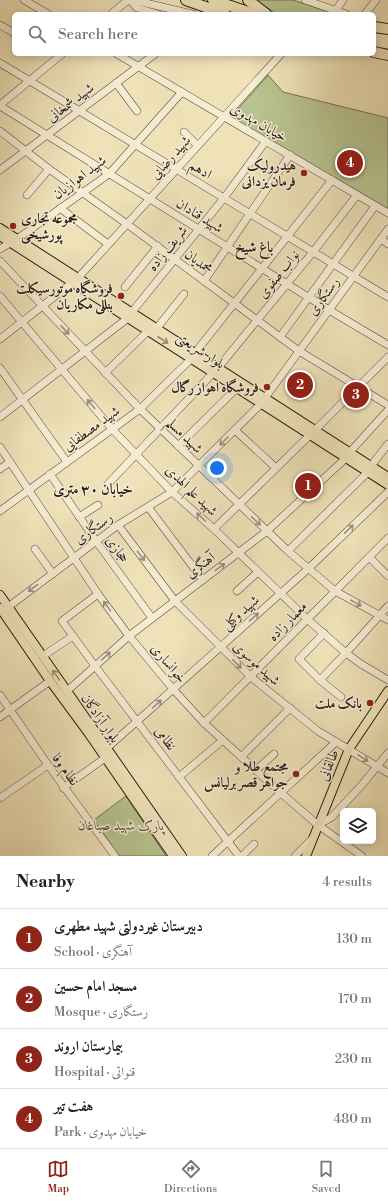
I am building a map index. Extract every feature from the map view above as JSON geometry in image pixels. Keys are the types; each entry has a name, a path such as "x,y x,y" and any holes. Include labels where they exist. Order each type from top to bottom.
{"highway":[{"path":"186,0 219,12"},
{"path":"213,0 248,12"},
{"path":"248,0 263,12"},
{"path":"376,26 388,29"},
{"path":"376,53 388,56"}],"main road":[{"name":"بلوار شریعتی","path":"0,228 13,241"},
{"name":"بلوار شریعتی","path":"0,236 13,241 130,315 157,328 193,356"},
{"name":"بلوار شریعتی","path":"130,315 148,331 216,370 370,469 388,477"},
{"name":"بلوار شریعتی","path":"216,370 237,388 263,401"},
{"name":"بلوار شریعتی","path":"370,469 388,485"},
{"name":"بلوار آزادگان","path":"0,594 2,609 50,681 106,758 173,856"},
{"name":"بلوار آزادگان","path":"2,609 43,656 182,856"},
{"name":"طالقانی","path":"306,856 349,749 388,691"}],"street":[{"path":"24,0 45,12"},
{"path":"114,12 129,0 137,8 151,12"},
{"path":"133,0 184,12"},
{"path":"305,0 321,2 341,12"},
{"path":"336,10 344,0"},
{"path":"367,12 376,0"},
{"path":"0,25 12,32"},
{"path":"0,106 59,56"},
{"name":"خیابان مهدوی","path":"120,56 388,213"},
{"name":"شهید شمخانی","path":"0,170 152,56"},
{"name":"شهید رضایی","path":"0,339 75,280 150,199 277,56"},
{"name":"ادهم","path":"0,63 388,297"},
{"path":"116,83 137,111"},
{"name":"شهید اهوازیان","path":"0,249 109,174 182,92"},
{"name":"شهید قنادان","path":"0,106 309,298 388,345"},
{"name":"محمدیان","path":"0,131 49,169 158,246 299,351 388,405"},
{"path":"184,132 198,145"},
{"name":"شریف زاده","path":"0,418 130,315 224,198 266,141"},
{"path":"204,281 290,155"},
{"path":"27,195 49,169"},
{"name":"شهید مصطفایی","path":"0,511 140,409 193,356 332,180"},
{"name":"نواب صفوی","path":"108,484 216,370 313,252 357,195"},
{"path":"280,337 375,206"},
{"path":"60,208 108,244"},
{"name":"رستگاری","path":"2,609 53,574 118,525 172,492 199,466 263,401 388,229"},
{"path":"380,239 388,244"},
{"path":"125,287 158,246"},
{"name":"شهید مسلم","path":"0,261 140,409 288,551 335,591 388,620"},
{"path":"157,328 184,294"},
{"name":"شهید علم الهدی","path":"0,296 112,429 172,492 214,529 280,594 346,653 388,680"},
{"path":"105,373 148,331"},
{"path":"214,529 388,358"},
{"path":"0,368 67,462"},
{"path":"178,446 237,388"},
{"name":"آهنگری","path":"67,691 129,636 267,531 348,455 388,410"},
{"path":"235,430 276,468"},
{"path":"288,551 370,469 388,444"},
{"name":"خوانساری","path":"0,447 98,594 129,636 173,689 204,723 281,793 318,825 362,856"},
{"path":"0,468 10,462"},
{"name":"حجازی","path":"50,474 152,618"},
{"name":"شهید وکیلی","path":"107,748 308,569 388,492"},
{"path":"79,517 98,505"},
{"path":"148,507 202,580"},
{"name":"شهید موسوی","path":"118,525 175,601 251,677 318,731 388,773"},
{"name":"معمار زاده","path":"204,723 388,538"},
{"path":"35,549 53,574"},
{"path":"369,557 388,576"},
{"path":"237,591 258,572"},
{"name":"نظامی","path":"98,594 62,621 179,777 241,856"},
{"path":"320,680 388,606"},
{"path":"324,633 299,659 320,680 341,697"},
{"path":"43,656 73,636"},
{"path":"0,717 50,681"},
{"name":"نظام وفا","path":"0,695 63,788 115,856"},
{"path":"241,757 290,708"},
{"path":"179,777 223,740"},
{"path":"212,856 336,742"},
{"path":"318,825 332,817 361,786 388,753"},
{"path":"256,770 274,754"},
{"path":"63,788 106,758"},
{"path":"1,796 48,765"},
{"path":"295,856 313,838"},
{"path":"241,856 254,844"}],"green space":[{"path":"256,0 293,0 329,12 274,12"},
{"path":"268,75 283,92 388,118 388,209 231,117"},
{"name":"پارک شهید صباغان","path":"126,796 166,856 119,856 94,820"}],"place":[{"name":"هفت تیر","path":"350,163"},
{"name":"هیدرولیک فرمان یزدانی","path":"304,173"},
{"name":"مجموعه تجاری پورشیخی","path":"13,226"},
{"name":"فروشگاه موتورسیکلت بنللی مکاریان","path":"121,296"},
{"name":"مسجد امام حسین","path":"300,385"},
{"name":"فروشگاه اهواز رگال","path":"267,387"},
{"name":"بیمارستان اروند","path":"356,395"},
{"name":"دبیرستان غیردولتی شهید مطهری","path":"308,486"},
{"name":"بانک ملت","path":"370,703"},
{"name":"مجتمع طلا و جواهر قصر برليانس","path":"296,774"}],"district":[{"name":"باغ شیخ","path":"254,247"},
{"name":"خیابان ۳۰ متری","path":"93,489"}]}
